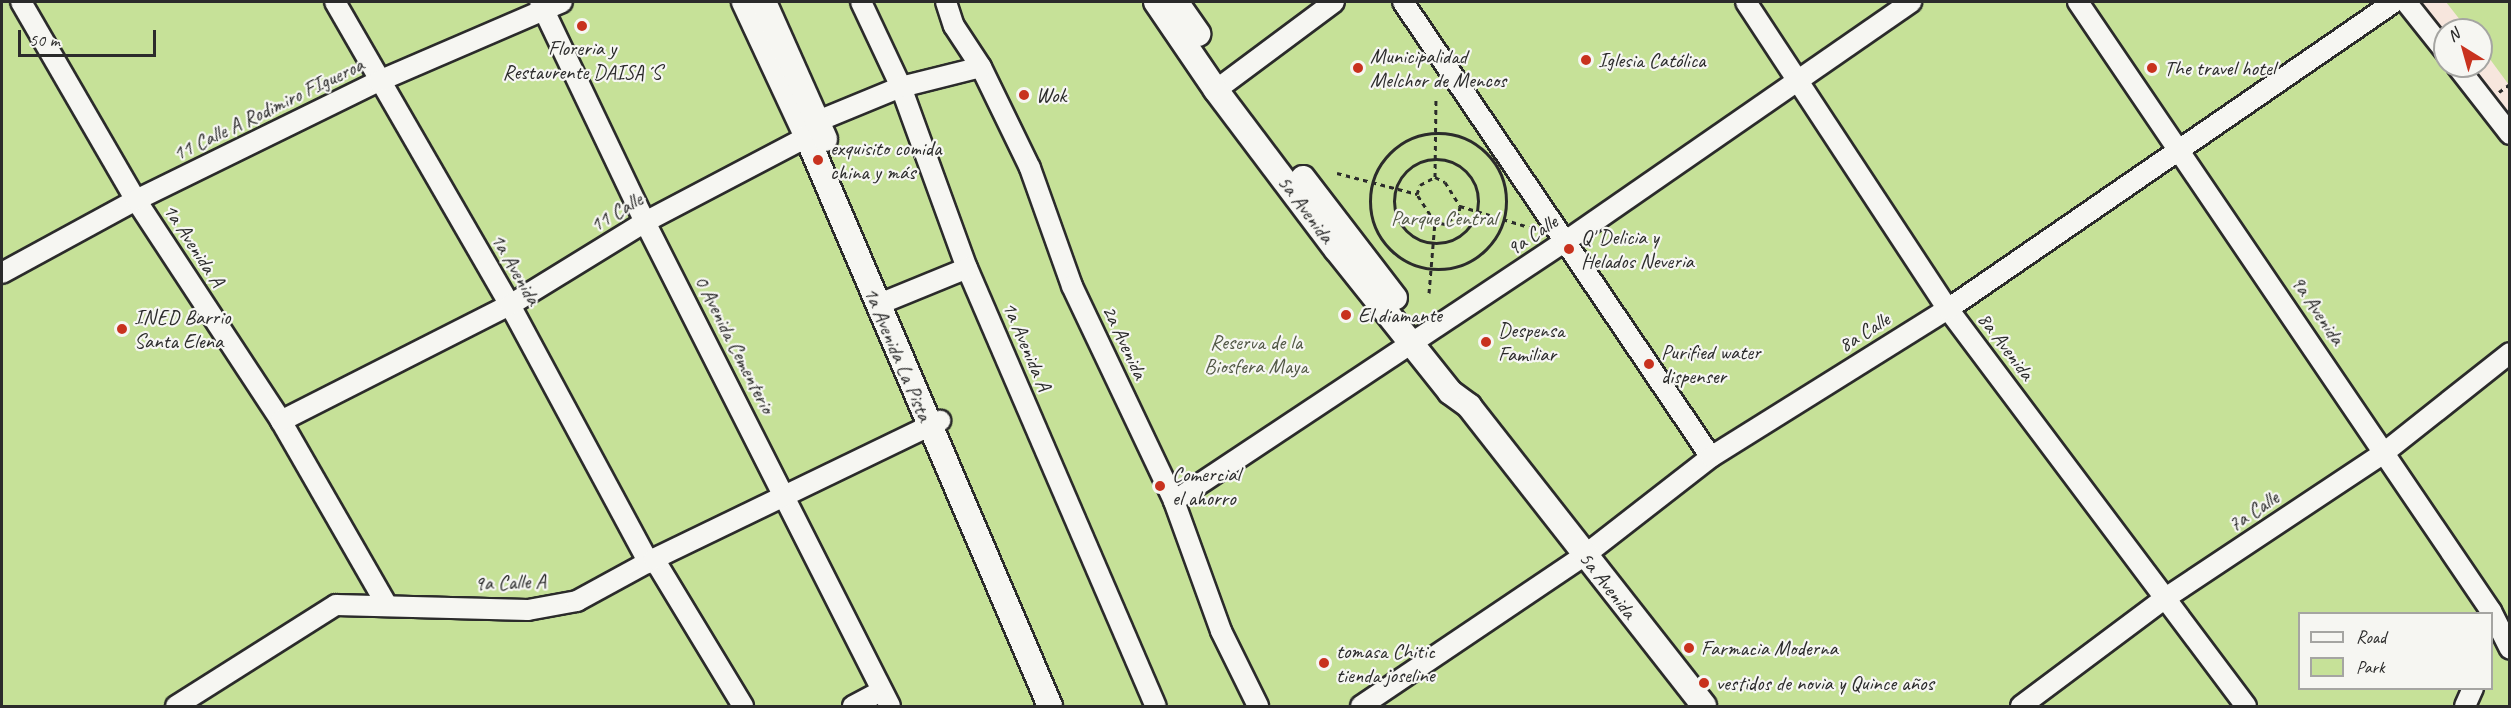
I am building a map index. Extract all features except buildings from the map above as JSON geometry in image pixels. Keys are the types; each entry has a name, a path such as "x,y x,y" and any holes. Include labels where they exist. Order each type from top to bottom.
{"street":[{"name":"1a Avenida A","path":"21,2 136,200 281,421 387,605"},
{"name":"1a Avenida","path":"335,2 510,305 652,561 743,706"},
{"name":"11 Calle A Rodimiro FIgueroa","path":"2,273 136,200 379,81 542,6 562,2"},
{"name":"1a Avenida La Pista","path":"744,2 812,129"},
{"name":"1a Avenida La Pista","path":"764,2 812,129 1050,706"},
{"name":"1a Avenida A","path":"861,2 901,87 967,268 1156,706"},
{"name":"2a Avenida","path":"946,2 954,26 981,67 1030,168 1072,286 1174,501 1221,631 1258,706"},
{"name":"5a Avenida","path":"1162,2 1222,85 1418,341 1450,392 1469,406 1704,706"},
{"path":"1222,85 1334,2"},
{"path":"1403,2 1711,456"},
{"name":"8a Avenida","path":"1746,2 1948,309 2246,706"},
{"name":"9a Calle","path":"1174,501 1566,241 1911,2"},
{"name":"9a Avenida","path":"2078,2 2182,150 2492,612"},
{"name":"8a Calle","path":"1361,706 1584,555 1711,456 1948,309 2394,2"},
{"path":"2406,2 2433,36"},
{"name":"0 Avenida Cementerio","path":"542,6 645,222 786,496 886,699"},
{"name":"11 Calle","path":"281,421 510,305 645,222 812,129 901,87 981,67"},
{"path":"2466,78 2510,134"},
{"path":"883,303 967,268"},
{"name":"7a Calle","path":"2021,706 2164,599 2385,452 2510,353"},
{"name":"1a Avenida La Pista","path":"934,425 1067,706"},
{"name":"9a Calle A","path":"176,706 336,605 528,610 577,601 652,561 934,425"},
{"name":"9a Avenida","path":"2493,614 2507,636"},
{"path":"2493,650 2507,636"},
{"path":"2465,706 2472,690"},
{"path":"853,706 886,699"}],"path":[{"path":"1435,177 1436,99"},
{"path":"1437,133 1471,142 1485,152 1503,182 1504,217 1497,235 1470,262 1433,270 1400,259 1382,240 1371,217 1372,183 1390,153 1420,136 1437,133"},
{"path":"1436,159 1460,166 1469,175 1476,185 1478,210 1473,221 1457,238 1434,243 1410,234 1402,225 1394,201 1396,189 1411,168 1436,159"},
{"path":"1337,173 1417,194 1435,222 1433,270 1429,293"},
{"path":"1417,194 1420,185 1435,177"},
{"path":"1435,177 1445,183 1460,206 1459,213 1445,224 1435,222"},
{"path":"1460,206 1504,217 1532,228"}],"green space":[{"name":"Reserva de la Biosfera Maya","path":"2,2 2421,2 2433,18 2433,78 2478,78 2509,120 2509,706 2,706"},
{"path":"2446,2 2509,2 2509,85 2493,63 2493,18 2459,18"}],"place":[{"name":"Floreria y Restaurente DAISA´S","path":"582,26"},
{"name":"Iglesia Católica","path":"1586,60"},
{"name":"Municipalidad Melchor de Mencos","path":"1358,68"},
{"name":"The travel hotel","path":"2152,68"},
{"name":"Wok","path":"1024,95"},
{"name":"exquisito comida china y más","path":"818,160"},
{"name":"Q' Delicia y Helados Neveria","path":"1569,249"},
{"name":"El diamante","path":"1346,315"},
{"name":"INED Barrio Santa Elena","path":"122,329"},
{"name":"Despensa Familiar","path":"1486,342"},
{"name":"Purified water dispenser","path":"1649,364"},
{"name":"Comercial el ahorro","path":"1160,486"},
{"name":"Farmacia Moderna","path":"1689,648"},
{"name":"tomasa Chitic tienda joseline","path":"1324,663"},
{"name":"vestidos de novia y Quince años","path":"1704,683"}],"park label":[{"name":"Parque Central","path":"1444,218"}]}
